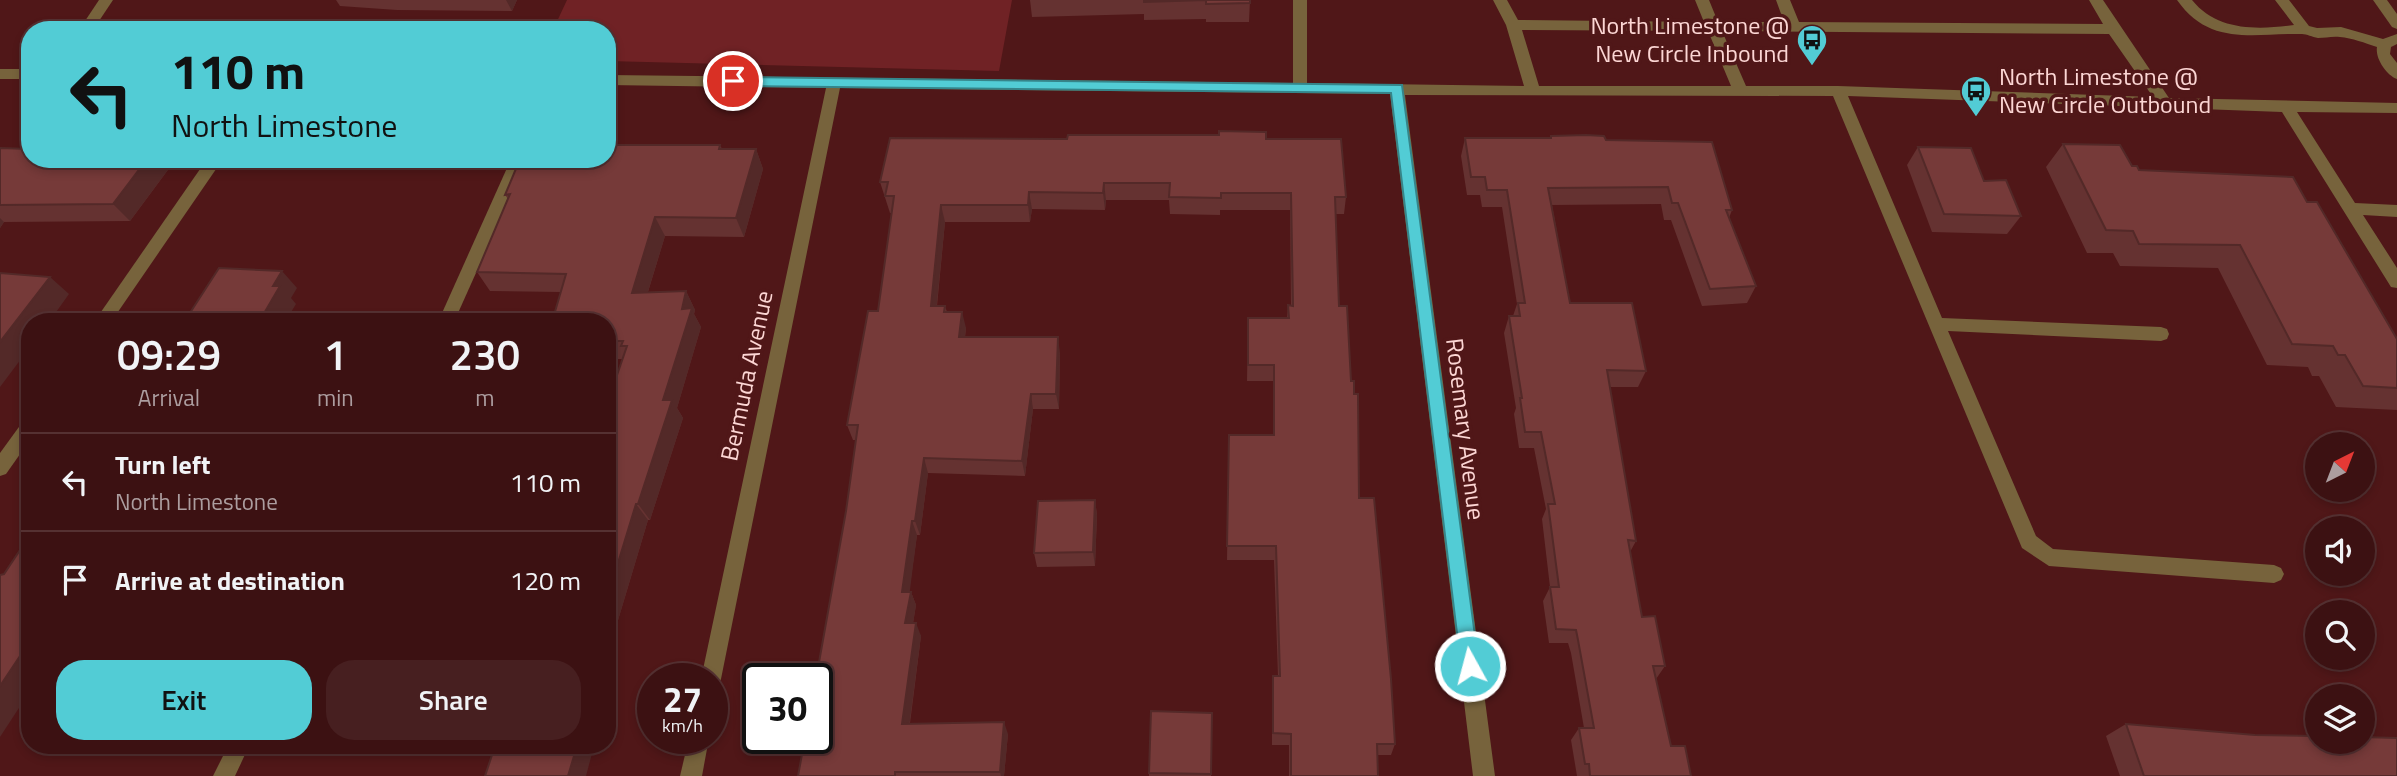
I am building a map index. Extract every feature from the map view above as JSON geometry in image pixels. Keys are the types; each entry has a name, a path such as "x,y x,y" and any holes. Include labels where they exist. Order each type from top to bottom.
{"street":[{"path":"92,21 106,0"},
{"path":"1300,0 1300,88"},
{"path":"1500,0 1513,25 1532,91"},
{"path":"1702,0 1741,91"},
{"path":"1783,0 1793,26"},
{"path":"2096,0 2164,102"},
{"path":"2184,0 2200,19 2225,29 2274,33 2305,29 2317,33 2341,32 2391,41 2383,54 2397,74"},
{"path":"2282,0 2305,29"},
{"path":"2380,0 2397,24"},
{"path":"1513,25 2113,29"},
{"path":"0,74 21,75"},
{"path":"616,80 1532,91 1838,91 2286,107 2397,108"},
{"name":"Bermuda Avenue","path":"714,663 834,83"},
{"name":"Rosemary Avenue","path":"1397,89 1484,776"},
{"path":"1838,91 2029,542 2049,557 2274,574"},
{"path":"2286,107 2397,282"},
{"path":"108,313 209,168"},
{"path":"450,313 515,168"},
{"path":"2351,209 2397,211"},
{"path":"1936,324 2161,334"},
{"path":"0,437 21,435"},
{"path":"0,468 21,442"},
{"path":"223,776 235,754"},
{"path":"691,776 696,754"}],"shaded area":[{"path":"567,0 1012,0 999,71 616,61 616,21 557,21"}],"building":[{"path":"1144,0 1206,0 1144,2"},
{"path":"1206,0 1250,0 1250,3 1206,4"},
{"path":"1219,131 1266,132 1266,139 1341,139 1346,197 1335,197 1339,306 1347,306 1351,381 1354,381 1354,394 1358,394 1359,498 1374,498 1395,744 1377,744 1378,776 1291,776 1291,734 1273,733 1273,676 1280,676 1276,546 1227,546 1229,435 1274,435 1274,365 1248,365 1248,318 1289,318 1288,305 1293,306 1291,193 1221,193 1221,198 1169,197 1170,183 1104,183 1103,193 1029,192 1028,205 941,205 931,306 945,306 944,312 962,312 959,337 1058,337 1056,394 1031,394 1022,461 924,458 902,592 911,592 905,623 916,623 902,724 1004,722 1000,772 798,776 802,754 833,754 833,663 819,663 846,511 858,425 847,425 868,311 878,311 894,196 885,196 888,182 880,182 890,138 1067,139 1068,135 1219,135"},
{"path":"1604,136 1606,140 1712,142 1732,210 1726,210 1756,286 1710,289 1678,203 1672,203 1668,187 1548,188 1570,303 1632,303 1646,371 1607,370 1636,541 1628,540 1642,617 1655,616 1665,666 1653,666 1671,746 1685,746 1691,776 1590,776 1589,764 1585,764 1579,728 1594,728 1578,640 1576,630 1556,629 1550,587 1559,587 1548,504 1555,504 1541,432 1525,432 1520,398 1509,316 1520,316 1518,303 1525,303 1507,190 1487,190 1485,177 1471,177 1465,138 1551,138"},
{"path":"2063,144 2120,145 2132,166 2137,166 2139,170 2293,177 2307,202 2317,202 2397,339 2397,388 2363,386 2345,355 2338,355 2333,346 2292,344 2240,245 2139,244 2133,231 2106,230"},
{"path":"616,145 720,145 719,149 756,149 736,218 655,217 632,293 686,291 682,309 692,308 663,400 672,400 616,570 616,378 627,346 621,346 623,341 616,341 616,313 555,313 566,274 477,272 510,194 505,195 516,168 616,168"},
{"path":"1918,147 1971,148 1984,181 2006,180 2021,216 1944,214"},
{"path":"0,148 21,149 21,168 140,168 113,204 0,205"},
{"path":"219,268 282,271 273,286 280,286 264,313 190,313"},
{"path":"0,273 50,277 21,313 0,342"},
{"path":"1095,500 1093,552 1034,553 1038,501"},
{"path":"21,548 21,654 0,686 0,575 4,574"},
{"path":"1151,711 1212,713 1211,774 1149,773"},
{"path":"2126,724 2255,735 2305,736 2305,754 2375,754 2375,737 2397,738 2397,776 2144,776"},
{"path":"492,754 575,754 568,776 485,776"}],"place":[{"name":"North Limestone @ New Circle Inbound","path":"1812,67"},
{"name":"North Limestone @ New Circle Outbound","path":"1976,118"}],"route":[{"path":"733,81 1397,89 1470,666"}]}
